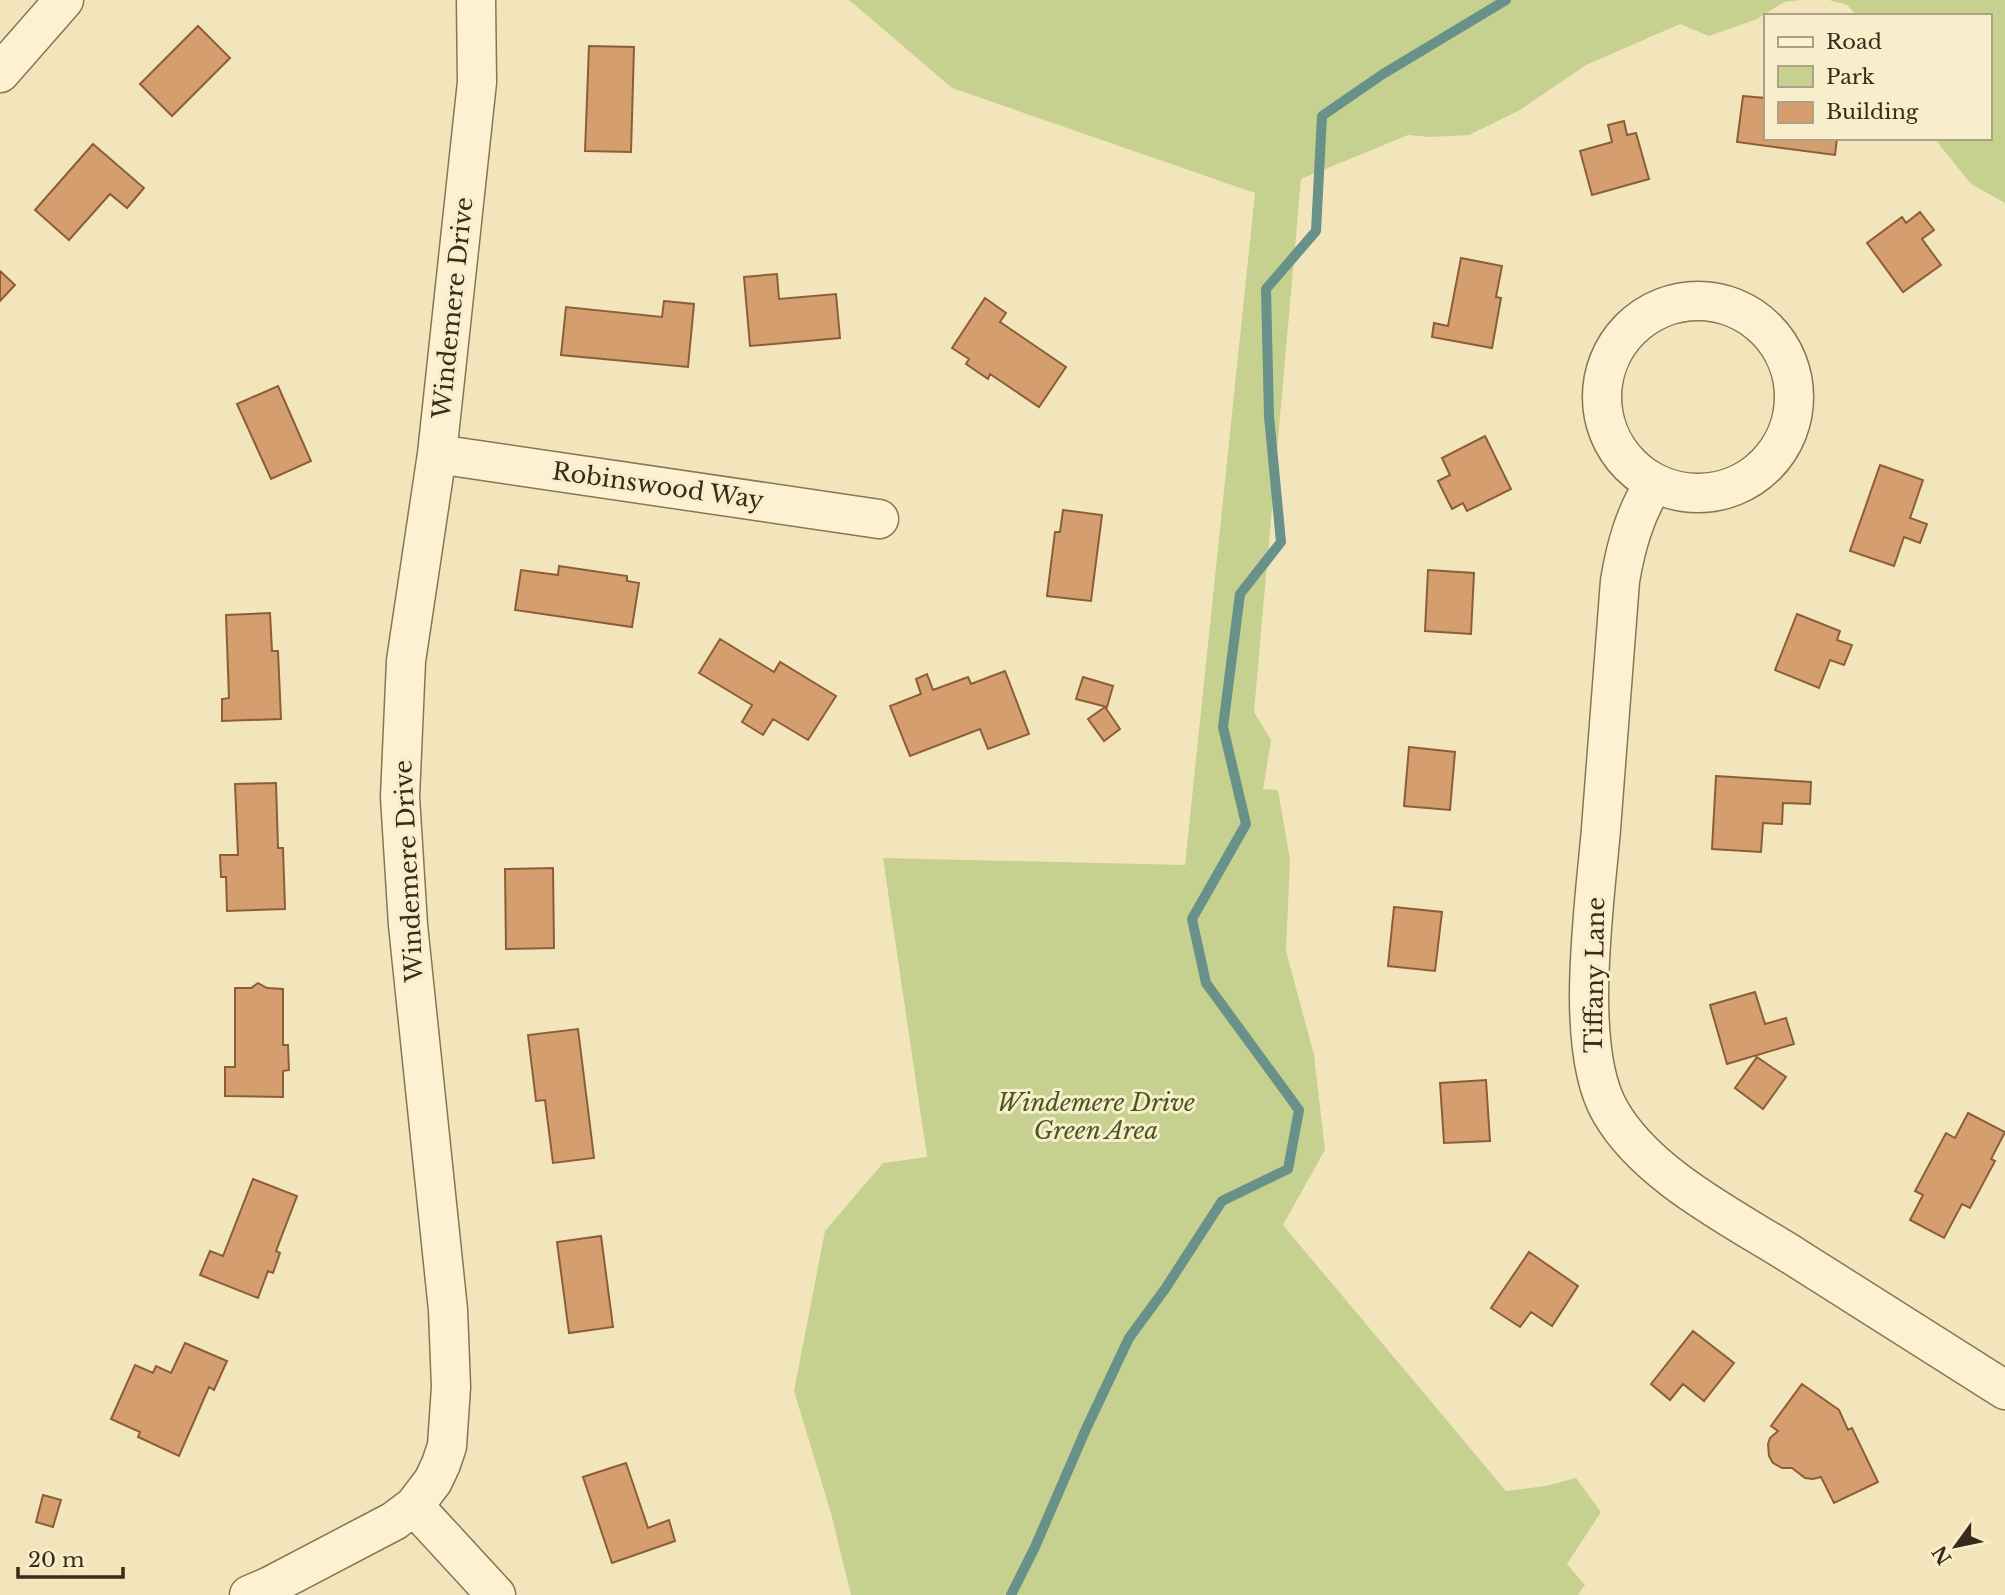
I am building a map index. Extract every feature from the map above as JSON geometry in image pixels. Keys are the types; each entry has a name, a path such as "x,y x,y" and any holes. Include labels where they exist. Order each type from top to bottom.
{"street":[{"path":"0,73 64,0"},
{"name":"Windemere Drive","path":"249,1595 374,1533 414,1506 433,1481 447,1446 452,1387 446,1296 408,925 400,797 406,661 437,454 477,82 476,0"},
{"path":"1686,301 1707,301 1727,305 1745,313 1775,339 1792,376 1793,415 1778,452 1749,480 1712,493 1692,494 1654,483 1622,458 1611,440 1601,401 1608,361 1631,327 1648,314 1666,306 1686,301"},
{"name":"Robinswood Way","path":"437,454 879,519"},
{"name":"Tiffany Lane","path":"1654,483 1633,523 1619,580 1590,968 1594,1066 1608,1109 1637,1149 1656,1166 1719,1209 2005,1390"},
{"path":"414,1506 496,1595"}],"green space":[{"name":"Windemere Drive Green Area","path":"849,0 1801,0 1784,2 1757,19 1709,36 1680,24 1586,65 1520,110 1469,135 1408,135 1301,179 1254,712 1271,740 1263,789 1278,790 1290,860 1286,951 1314,1055 1325,1150 1283,1225 1506,1491 1546,1486 1576,1478 1601,1512 1567,1564 1585,1585 1578,1595 851,1595 831,1513 794,1391 825,1231 883,1163 927,1157 883,858 1185,865 1255,193 952,88"},
{"path":"1829,0 2005,0 2005,203 1971,184 1936,140 1991,140 1991,14 1855,14 1847,5"}],"building":[{"path":"198,26 230,58 172,116 140,84"},
{"path":"589,46 634,47 631,152 585,151"},
{"path":"1743,96 1764,98 1764,140 1837,140 1835,155 1737,142"},
{"path":"1624,121 1627,135 1636,133 1649,179 1592,195 1580,151 1612,142 1608,125"},
{"path":"93,144 144,188 127,208 110,194 69,240 35,210"},
{"path":"1920,212 1934,230 1922,239 1941,265 1903,292 1867,243 1902,217 1906,223"},
{"path":"1461,258 1502,266 1496,297 1501,298 1492,348 1432,337 1434,323 1448,326"},
{"path":"0,271 15,285 0,301"},
{"path":"777,274 779,299 836,294 840,338 750,346 744,277"},
{"path":"985,298 1006,313 1000,322 1066,367 1039,407 990,374 988,379 966,364 969,359 952,348"},
{"path":"664,301 694,304 688,367 561,355 566,307 662,317"},
{"path":"278,386 311,461 271,479 237,404"},
{"path":"1485,436 1511,489 1467,511 1463,503 1452,509 1438,481 1450,475 1442,458"},
{"path":"1880,465 1923,480 1910,518 1927,524 1920,543 1904,537 1894,566 1850,551"},
{"path":"1063,510 1102,515 1091,601 1047,596 1055,532 1060,532"},
{"path":"559,566 627,576 627,581 639,583 632,627 515,610 521,570 558,575"},
{"path":"1428,570 1474,573 1471,634 1425,631"},
{"path":"270,613 272,651 278,651 281,719 222,721 222,699 229,698 226,615"},
{"path":"1797,614 1840,631 1837,640 1852,645 1844,665 1830,660 1819,688 1775,670"},
{"path":"720,639 774,672 780,662 836,696 808,740 773,719 763,735 742,722 752,705 699,673"},
{"path":"1005,671 1029,734 988,749 980,729 910,756 890,706 921,694 916,679 927,674 933,690 968,677 971,684"},
{"path":"1083,677 1113,686 1107,707 1076,699"},
{"path":"1105,707 1120,729 1104,741 1088,719"},
{"path":"1409,747 1455,752 1450,810 1404,806"},
{"path":"1716,776 1811,782 1810,804 1783,803 1782,824 1763,823 1761,852 1712,849"},
{"path":"276,783 278,848 283,848 285,909 227,911 226,877 221,877 220,855 238,855 235,784"},
{"path":"553,868 554,948 506,949 505,869"},
{"path":"1394,907 1442,912 1435,971 1388,966"},
{"path":"258,983 267,988 283,989 283,1045 288,1045 289,1070 283,1071 283,1097 225,1096 225,1067 235,1067 235,988 251,988"},
{"path":"1755,992 1765,1024 1786,1018 1794,1044 1727,1064 1710,1005"},
{"path":"578,1029 594,1158 553,1163 545,1100 536,1101 528,1035"},
{"path":"1757,1057 1786,1077 1763,1109 1735,1088"},
{"path":"1486,1080 1490,1141 1444,1143 1440,1083"},
{"path":"1968,1113 2005,1132 1991,1159 1995,1161 1970,1208 1962,1204 1944,1238 1910,1220 1923,1195 1915,1191 1946,1133 1955,1138"},
{"path":"253,1179 297,1196 276,1251 280,1253 273,1273 268,1271 258,1298 200,1275 210,1251 223,1256"},
{"path":"601,1236 613,1327 569,1333 557,1242"},
{"path":"1529,1252 1578,1286 1552,1326 1531,1312 1520,1327 1491,1308"},
{"path":"1693,1331 1734,1363 1704,1401 1683,1384 1670,1400 1651,1384"},
{"path":"185,1343 227,1361 214,1390 209,1387 179,1456 138,1437 140,1432 111,1419 135,1365 153,1373 156,1366 171,1373"},
{"path":"1802,1384 1839,1410 1848,1430 1852,1428 1878,1482 1834,1503 1821,1477 1805,1478 1792,1468 1782,1468 1773,1463 1768,1444 1778,1431 1771,1426"},
{"path":"626,1463 648,1528 669,1520 675,1541 612,1563 583,1477"},
{"path":"43,1495 61,1500 53,1527 36,1522"}],"waterway":[{"path":"1011,1595 1129,1338 1165,1289 1222,1201 1288,1169 1299,1110 1206,983 1192,919 1246,824 1223,727 1240,594 1281,542 1269,416 1266,289 1316,231 1322,116 1383,74 1506,0"}]}
